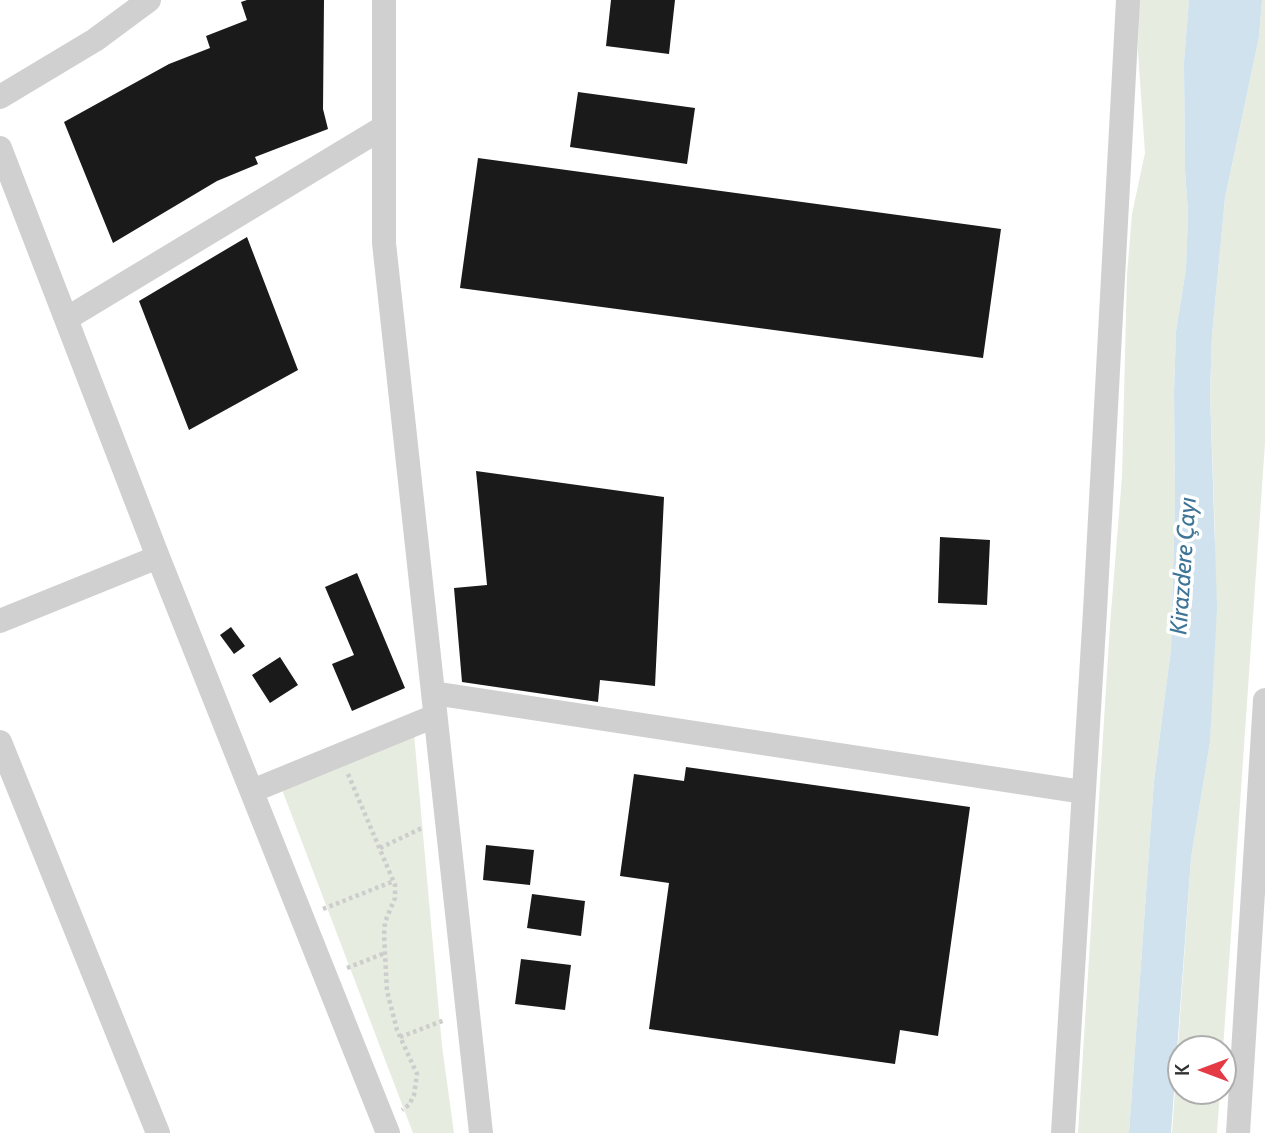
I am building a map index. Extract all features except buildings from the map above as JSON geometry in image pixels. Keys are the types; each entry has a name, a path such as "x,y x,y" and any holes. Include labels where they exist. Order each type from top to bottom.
{"street":[{"path":"0,97 95,40 149,0"},
{"path":"384,0 384,243 481,1133"},
{"path":"1063,1133 1097,583 1128,0"},
{"path":"66,319 384,127"},
{"path":"0,148 158,557 326,977 382,1128"},
{"path":"0,621 158,557"},
{"path":"1238,1133 1265,700"},
{"path":"252,791 340,755 434,704 1083,792"},
{"path":"0,742 158,1133"}],"path":[{"path":"340,755 394,881 395,898 385,922 390,1009 417,1073 417,1084 409,1105 382,1128"},
{"path":"380,848 446,816"},
{"path":"302,917 394,881"},
{"path":"326,977 385,953"},
{"path":"400,1037 468,1011"}],"shaded area":[{"path":"1139,0 1189,0 1184,62 1188,212 1186,269 1176,331 1171,649 1154,781 1129,1133 1078,1133 1122,477 1127,275 1132,214 1145,153 1138,52"},
{"path":"1262,0 1265,0 1265,443 1224,1035 1179,1035 1191,858 1210,742 1215,534 1210,394 1212,335 1225,198 1259,37"},
{"path":"414,734 442,1046 454,1133 413,1133 281,787"},
{"path":"1174,1105 1219,1105 1217,1133 1172,1133"}],"water":[{"name":"Kirazdere Çayı","path":"1189,0 1262,0 1259,37 1225,198 1212,335 1210,394 1217,607 1210,742 1191,858 1178,1035 1167,1035 1167,1105 1173,1105 1171,1133 1129,1133 1154,781 1171,649 1176,331 1186,269 1188,212 1184,62"}]}
